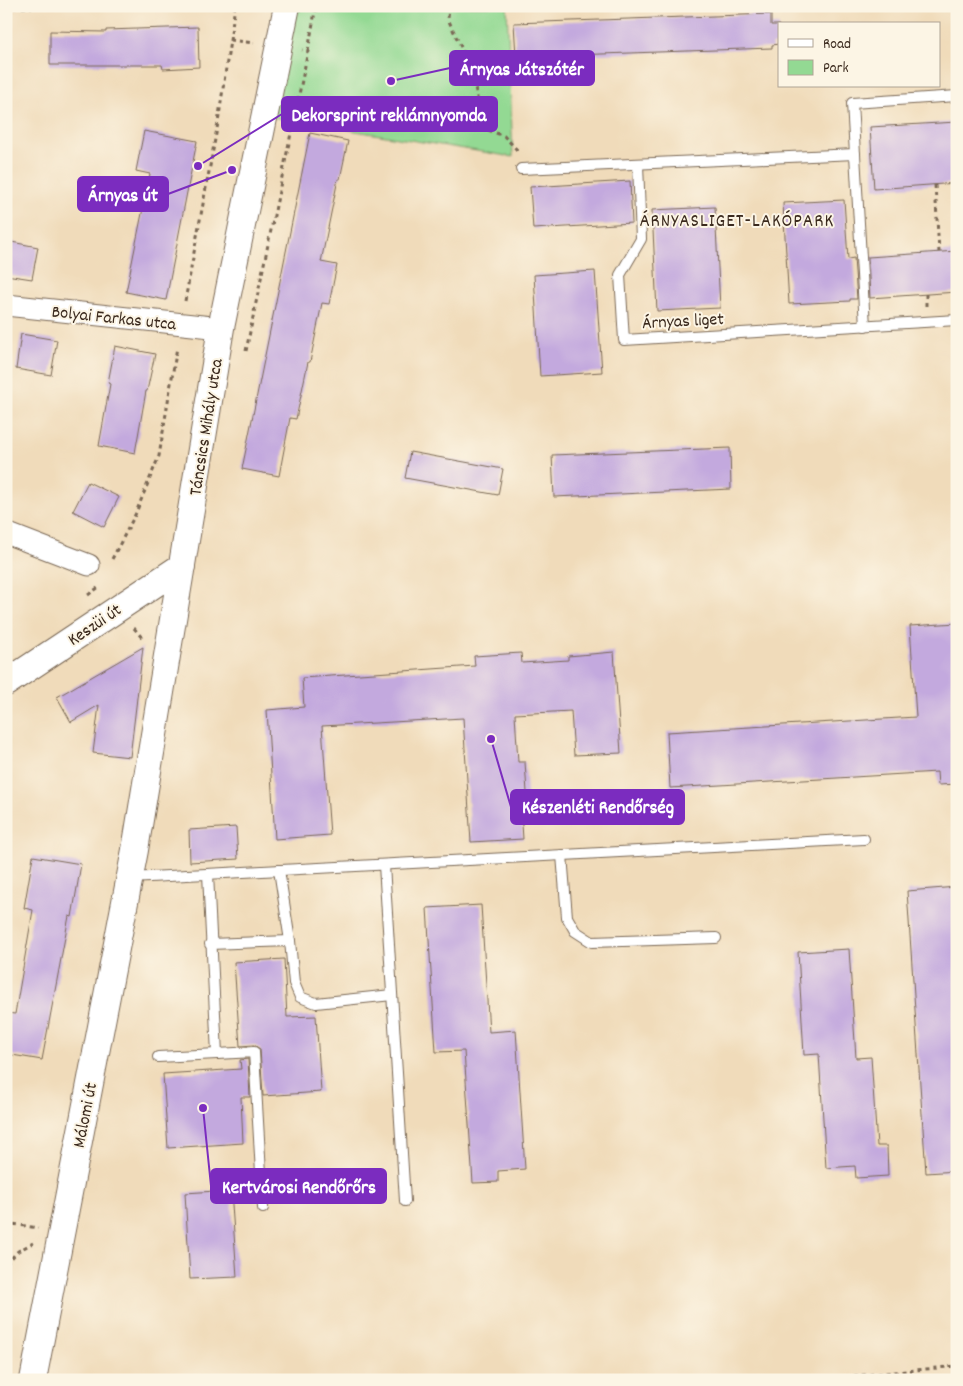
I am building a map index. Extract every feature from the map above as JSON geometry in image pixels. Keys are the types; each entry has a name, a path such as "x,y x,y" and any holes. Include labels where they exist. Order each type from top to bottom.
{"street":[{"name":"Táncsics Mihály utca","path":"135,850 222,328 287,6"},
{"name":"Bolyai Farkas utca","path":"6,305 222,328"},
{"path":"6,533 89,565"},
{"name":"Keszüi út","path":"6,683 182,566"},
{"name":"Málomi út","path":"33,1380 135,850"}],"lane":[{"path":"865,326 852,103 957,96"},
{"path":"522,169 855,154"},
{"name":"Árnyas liget","path":"638,164 642,239 620,275 624,340 957,320"},
{"path":"130,878 864,839"},
{"path":"562,855 567,917 574,931 592,942 716,938"},
{"path":"384,865 405,1201"},
{"path":"280,870 294,983 300,996 316,1003 392,995"},
{"path":"208,874 217,1054"},
{"path":"210,944 290,941"},
{"path":"158,1057 254,1052 263,1208"}],"path":[{"path":"6,8 62,6"},
{"path":"308,51 316,6"},
{"path":"449,6 448,19 472,71 479,108 480,127 504,136 535,168"},
{"path":"935,185 938,252"},
{"path":"6,1223 39,1228"},
{"path":"6,1264 18,1251 39,1239"},
{"path":"814,1380 957,1366"}],"green space":[{"path":"287,6 507,6 513,157 265,116"}],"building":[{"path":"771,14 771,25 778,25 778,44 772,45 772,48 516,57 514,23"},
{"path":"198,27 199,67 163,69 162,65 50,65 50,31 106,32 106,30"},
{"path":"957,122 957,183 874,189 870,127"},
{"path":"144,131 197,141 166,300 126,292 150,174 136,171"},
{"path":"310,133 348,141 321,262 337,265 329,304 322,303 296,419 290,418 279,476 242,469"},
{"path":"630,181 632,223 533,229 530,187"},
{"path":"844,200 848,259 854,258 857,299 789,304 783,203"},
{"path":"715,207 720,308 657,311 652,210"},
{"path":"6,241 38,247 32,279 6,275"},
{"path":"957,251 957,292 870,298 868,257"},
{"path":"595,271 602,372 540,376 534,275"},
{"path":"21,334 57,340 51,375 16,369"},
{"path":"115,346 155,354 135,453 99,446"},
{"path":"730,448 731,489 554,497 552,455"},
{"path":"410,452 503,469 498,495 405,478"},
{"path":"88,482 119,497 104,527 73,511"},
{"path":"957,623 957,784 938,785 937,772 670,788 667,732 916,717 910,626"},
{"path":"143,647 130,757 93,753 99,705 71,722 57,697"},
{"path":"614,652 621,753 574,755 571,711 515,714 518,762 525,762 528,808 521,809 523,839 471,842 463,718 322,726 330,835 275,839 267,710 304,707 302,678 475,666 474,656 521,653 522,663 568,660 568,656"},
{"path":"236,827 238,859 190,862 189,830"},
{"path":"33,856 81,864 72,917 69,916 42,1060 6,1054 6,1013 15,1014 33,910 24,908"},
{"path":"957,887 957,1171 926,1173 907,891"},
{"path":"481,905 489,1032 516,1030 525,1169 498,1171 498,1182 473,1183 464,1051 436,1052 427,908"},
{"path":"849,949 856,1058 871,1057 877,1146 887,1146 888,1176 856,1178 855,1166 826,1168 819,1054 804,1055 798,952"},
{"path":"284,959 287,1017 316,1016 321,1092 263,1096 260,1049 254,1045 240,1046 234,962"},
{"path":"248,1059 250,1097 241,1097 243,1143 168,1148 163,1074 241,1069 240,1060"},
{"path":"231,1190 237,1277 190,1279 185,1193"}],"place":[{"name":"Árnyas Játszótér","path":"391,81"},
{"name":"Dekorsprint reklámnyomda","path":"198,166"},
{"name":"Árnyas út","path":"232,170"},
{"name":"Készenléti Rendőrség","path":"491,739"},
{"name":"Kertvárosi Rendőrőrs","path":"203,1108"}],"district":[{"name":"ÁRNYASLIGET-LAKÓPARK","path":"737,219"}]}
